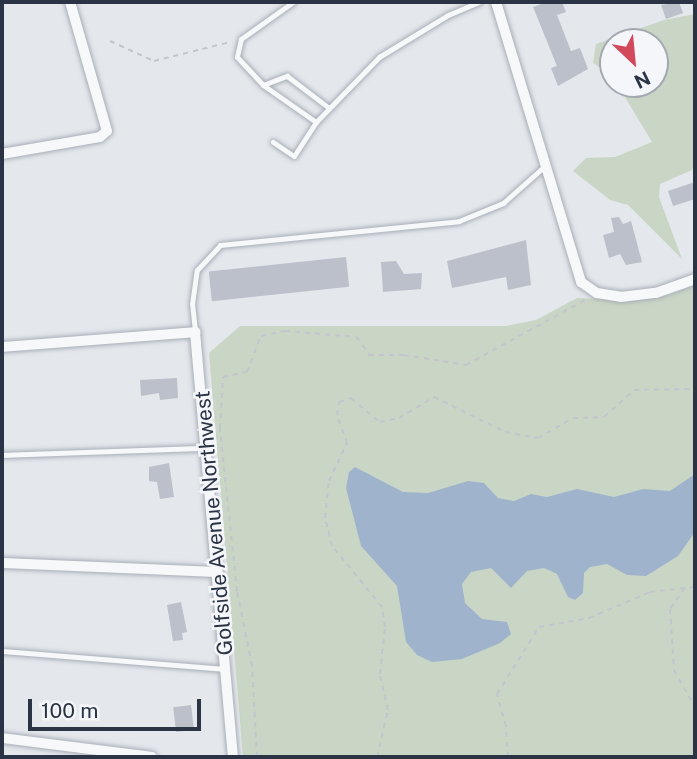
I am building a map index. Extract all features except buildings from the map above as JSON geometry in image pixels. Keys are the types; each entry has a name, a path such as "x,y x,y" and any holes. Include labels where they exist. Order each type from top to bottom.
{"street":[{"path":"2,154 100,137 107,131 70,2"},
{"path":"496,2 577,275 588,289 603,295 635,296 695,279"},
{"path":"2,347 195,331"},
{"name":"Golfside Avenue Northwest","path":"195,331 233,757"},
{"path":"2,563 218,572"},
{"path":"2,738 152,757"}],"lane":[{"path":"293,2 259,22 241,39 237,57 263,85 316,122"},
{"path":"273,142 294,156 316,122 397,43 479,2"},
{"path":"263,85 287,76 329,108"},
{"path":"195,331 192,304 197,270 220,246 459,221 502,203 546,165"},
{"path":"2,455 207,448"},
{"path":"2,651 226,669"}],"path":[{"path":"110,41 154,61 241,39"},
{"path":"257,757 252,666 240,618 223,467 221,380 226,374 247,372 261,336 285,331 357,337 369,355 404,355 466,365 591,299"},
{"path":"377,757 388,710 380,674 385,627 382,607 332,546 325,518 329,481 348,438 337,415 339,402 351,398 380,422 399,418 434,397 505,432 538,438 573,418 604,417 634,390 695,389"},
{"path":"685,587 670,609 674,670 695,707"},
{"path":"508,757 506,726 497,694 536,629 551,621 589,618 650,592 695,587"}],"green space":[{"path":"695,14 695,163 692,170 660,184 659,197 682,259 628,205 610,200 573,171 586,158 615,157 652,142 625,98 669,98 669,28 641,28"},
{"path":"599,43 599,67 593,63 596,44"},
{"path":"695,285 695,757 243,757 209,353 240,326 506,326 536,320 577,298 632,300 668,295"}],"water":[{"path":"355,467 403,492 428,493 468,481 484,483 498,498 514,501 531,494 547,497 577,489 614,497 643,489 670,491 695,474 695,532 678,556 646,576 627,575 607,564 590,567 584,573 583,593 575,600 568,597 557,574 544,568 527,571 511,588 491,568 471,572 462,584 465,603 482,619 507,622 511,634 500,643 462,659 432,662 417,655 406,642 397,586 361,546 346,488 349,472"}]}
